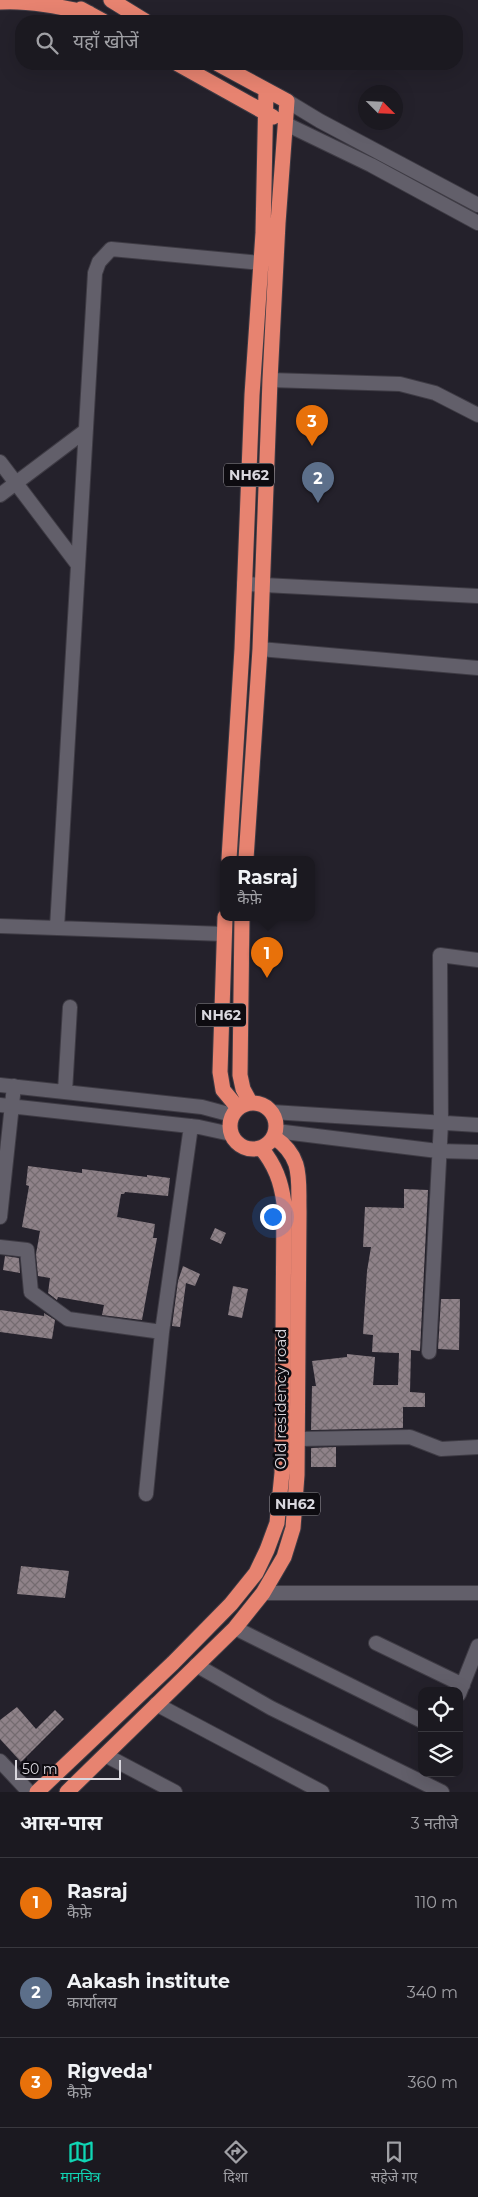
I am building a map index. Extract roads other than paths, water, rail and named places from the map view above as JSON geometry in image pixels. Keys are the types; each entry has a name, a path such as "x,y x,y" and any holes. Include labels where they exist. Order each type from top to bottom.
{"highway":[{"path":"0,2 6,0 38,1 89,13"},
{"path":"63,0 92,15"},
{"path":"111,0 135,15"},
{"path":"189,70 286,124"},
{"path":"229,70 287,101"},
{"name":"NH62","path":"229,856 252,395 261,263 266,90"},
{"name":"NH62","path":"246,856 260,649 270,380 278,223 287,101"},
{"name":"NH62","path":"225,921 220,1082 223,1090 240,1108"},
{"name":"NH62","path":"231,1134 230,1124 240,1108 243,1089 240,1075 242,921"},
{"name":"NH62","path":"240,1108 266,1106 272,1112"},
{"path":"231,1134 236,1142 243,1147 261,1148 269,1144 275,1134 276,1121 272,1112"},
{"name":"Old residency road","path":"66,1792 235,1628 263,1593 284,1557 293,1528 298,1439 298,1171 290,1150 275,1134"},
{"name":"Old residency road","path":"37,1792 173,1663 231,1604 256,1574 277,1523 282,1473 284,1203 278,1172 261,1148"}],"street":[{"path":"287,101 320,121 478,205"},
{"path":"286,124 371,165 478,223"},
{"path":"57,928 95,273 105,253 111,249 261,263"},
{"path":"270,380 400,384 435,393 478,415"},
{"path":"0,495 85,431"},
{"path":"0,462 78,565"},
{"path":"244,584 478,596"},
{"path":"260,649 478,668"},
{"path":"0,926 224,934"},
{"path":"429,1352 438,1151 441,1123 440,955 478,960"},
{"path":"65,1092 70,1007"},
{"path":"0,1217 7,1086 202,1106 240,1108"},
{"path":"6,1105 192,1126 231,1134"},
{"path":"272,1112 478,1125"},
{"path":"146,1494 162,1332 192,1126"},
{"path":"275,1134 438,1151 478,1152"},
{"path":"0,1247 27,1250 31,1292 68,1319 162,1332"},
{"path":"298,1439 410,1437 441,1449 478,1447"},
{"path":"263,1593 478,1593"},
{"path":"235,1628 418,1719"},
{"path":"376,1643 456,1687"},
{"path":"462,1687 478,1646"},
{"path":"196,1665 271,1708 425,1778 442,1792"},
{"path":"156,1704 322,1792"},
{"path":"104,1755 175,1792"},
{"path":"0,1761 28,1792"}],"place":[{"name":"Rigveda'","path":"312,446"},
{"name":"Aakash institute","path":"318,503"},
{"name":"Rasraj","path":"267,978"}]}
